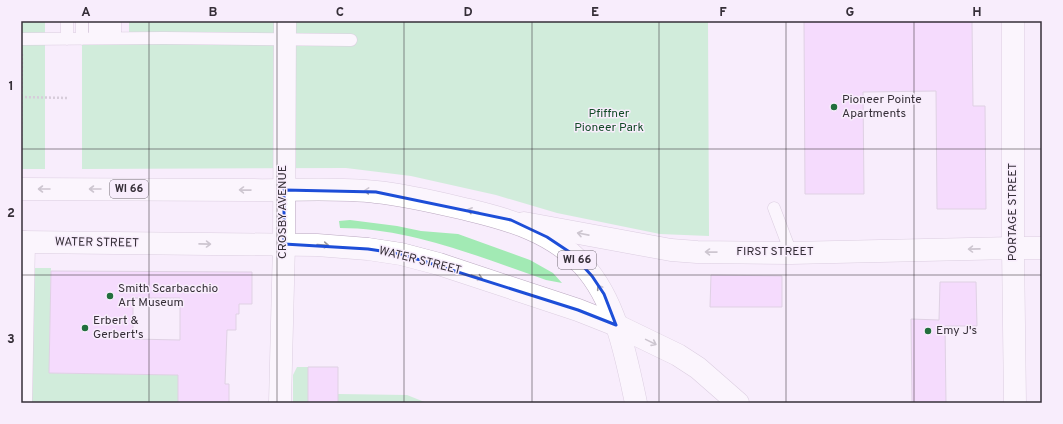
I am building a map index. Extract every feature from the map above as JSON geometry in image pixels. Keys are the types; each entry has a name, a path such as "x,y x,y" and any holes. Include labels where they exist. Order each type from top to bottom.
{"street":[{"name":"PORTAGE STREET","path":"1013,21 1015,403"},
{"name":"CROSBY AVENUE","path":"280,403 284,244 285,30"},
{"name":"WI 66","path":"21,189 284,190 376,192 409,197 511,220 547,237 582,264 604,294 616,325 636,403"},
{"name":"FIRST STREET","path":"511,220 671,250 697,252 791,253 1042,248"},
{"name":"WATER STREET","path":"22,242 284,244 368,249 401,254 439,264 578,310 616,325 678,355 698,368 738,403"},
{"path":"21,403 22,242"}],"lane":[{"path":"67,21 74,38"},
{"path":"74,21 74,38"},
{"path":"74,38 82,21"},
{"path":"95,21 109,38"},
{"path":"105,21 109,38"},
{"path":"109,38 115,21"},
{"path":"109,38 122,21"},
{"path":"21,39 109,38 285,30 351,40"},
{"path":"774,208 791,253"}],"path":[{"path":"21,152 22,54"},
{"path":"21,97 67,98"}],"highlighted area":[{"path":"284,190 376,192 511,220 547,237 571,253 592,276 604,294 616,325 578,310 401,254 368,249 284,244"}],"green space":[{"path":"21,21 45,21 45,169 21,169"},
{"name":"Pfiffner Pioneer Park","path":"129,21 708,21 709,236 660,234 557,213 496,195 411,176 346,168 82,169 82,44 129,43"},
{"path":"350,220 397,226 421,231 458,234 530,260 553,273 562,283 546,280 470,253 419,238 366,229 340,228 339,221"},
{"path":"21,268 51,268 49,373 179,375 178,403 21,403"},
{"path":"297,367 308,367 308,403 293,403 293,375"},
{"path":"338,394 407,395 427,403 338,403"}],"building":[{"path":"804,21 972,21 973,106 985,106 986,209 937,209 936,91 863,92 864,194 805,194"},
{"path":"51,271 252,272 252,304 239,304 239,314 236,314 236,330 227,330 225,384 229,384 229,403 178,403 178,375 49,373","holes":["133,298 180,298 180,340 133,339"]},
{"path":"711,275 782,276 782,307 710,307"},
{"path":"940,282 976,282 977,326 945,326 946,403 912,403 911,319 939,320"},
{"path":"308,367 338,367 338,403 308,403"}],"place":[{"name":"Pioneer Pointe Apartments","path":"834,107"},
{"name":"Smith Scarbacchio Art Museum","path":"110,296"},
{"name":"Erbert & Gerbert's","path":"85,328"},
{"name":"Emy J's","path":"928,331"}]}
